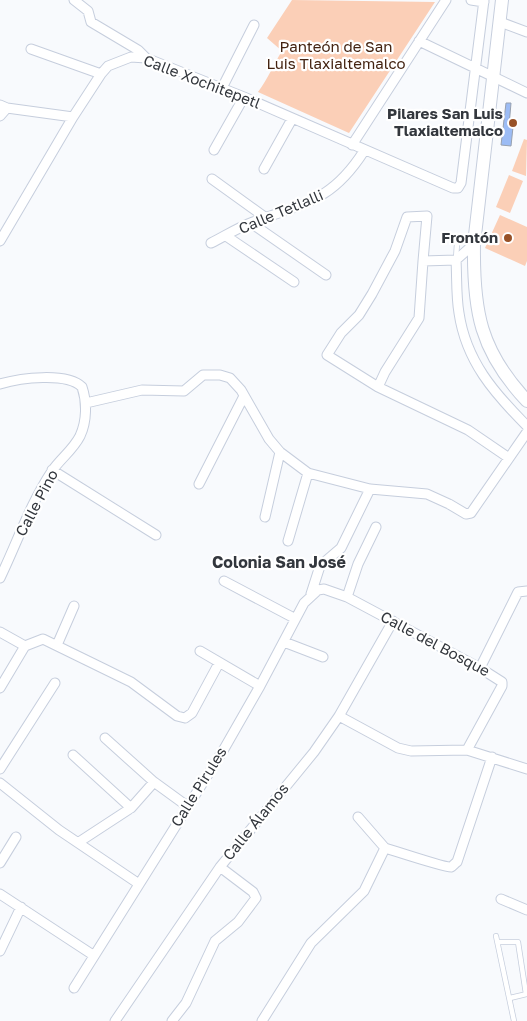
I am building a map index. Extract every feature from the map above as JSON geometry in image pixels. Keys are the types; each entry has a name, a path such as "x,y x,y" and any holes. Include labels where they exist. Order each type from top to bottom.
{"street":[{"path":"74,0 88,11 91,22 138,50 146,58"},
{"path":"352,145 446,0"},
{"path":"471,0 484,1 476,70"},
{"path":"502,0 474,244 474,284 476,309 486,340 500,368 527,401"},
{"path":"500,22 527,32"},
{"path":"222,88 254,25"},
{"path":"419,40 476,70 527,92"},
{"path":"31,49 101,74"},
{"name":"Calle Xochitepetl","path":"0,241 72,117 101,74 108,66 131,56 146,58 222,88 453,188 458,188 461,183 476,70"},
{"path":"214,150 244,98"},
{"path":"0,116 3,106 72,117"},
{"path":"264,169 292,119"},
{"name":"Calle Tetlalli","path":"211,243 251,223 301,207 331,191 350,172 364,151"},
{"path":"212,179 266,218"},
{"path":"378,387 419,318 427,216 407,217 395,251 372,294 359,315 341,333 327,355 378,387 468,430 509,458"},
{"path":"251,223 326,275"},
{"path":"226,236 294,282"},
{"path":"423,261 456,260 474,244"},
{"path":"456,260 458,311 468,348 481,376 500,399 527,426"},
{"path":"0,384 30,378 70,379 82,387 86,403 142,390 184,391 203,375 212,374 230,378 244,396 269,439 280,452 308,473 370,489 427,494 466,514 471,514 527,432"},
{"path":"199,484 244,396"},
{"name":"Calle Pino","path":"0,578 52,470 74,446 80,435 86,403"},
{"path":"265,517 280,452"},
{"path":"52,470 156,535"},
{"path":"288,541 308,473"},
{"path":"311,594 320,566 341,548 370,489"},
{"path":"347,597 358,564 376,527"},
{"path":"224,581 294,618"},
{"name":"Calle del Bosque","path":"311,594 324,590 347,597 499,678 502,686 467,750"},
{"path":"480,668 523,591"},
{"name":"Calle Pirules","path":"74,988 260,686 284,642 294,618 311,594"},
{"path":"57,645 74,606"},
{"name":"Calle Álamos","path":"115,1021 220,867 314,752 339,716 393,621"},
{"path":"0,632 25,646"},
{"path":"0,688 25,646 44,639 131,682 177,716 185,718 192,713 219,663"},
{"path":"284,642 323,657"},
{"path":"200,651 260,686"},
{"path":"0,770 55,683"},
{"path":"339,716 398,748 410,750 467,750 527,769"},
{"path":"105,738 154,782 187,806"},
{"path":"74,755 131,808"},
{"path":"358,817 385,848 451,867 457,862 492,757"},
{"path":"79,842 131,808 154,782"},
{"path":"0,783 32,810 139,884"},
{"path":"0,863 16,837"},
{"path":"262,1021 311,943 364,891 385,848"},
{"path":"172,1021 186,1003 215,941 238,922 256,898 253,892 220,867"},
{"path":"0,894 93,955"},
{"path":"501,899 527,910"},
{"path":"0,951 21,907"}],"lane":[{"path":"456,260 457,243"},
{"path":"496,936 514,1021"},
{"path":"498,942 518,942 526,994 510,998"}],"green space":[{"name":"Panteón de San Luis Tlaxialtemalco","path":"292,0 435,2 349,133 258,92 282,51 267,38"},
{"path":"524,139 527,140 526,176 512,171"},
{"path":"509,175 523,181 510,213 496,207"},
{"name":"Frontón","path":"500,215 527,227 527,261 525,266 485,248"}],"building":[{"path":"506,103 511,103 509,126 513,127 511,146 501,145"}],"place":[{"name":"Pilares San Luis Tlaxialtemalco","path":"513,123"},
{"name":"Frontón","path":"508,238"}],"district":[{"name":"Colonia San José","path":"279,562"}]}
